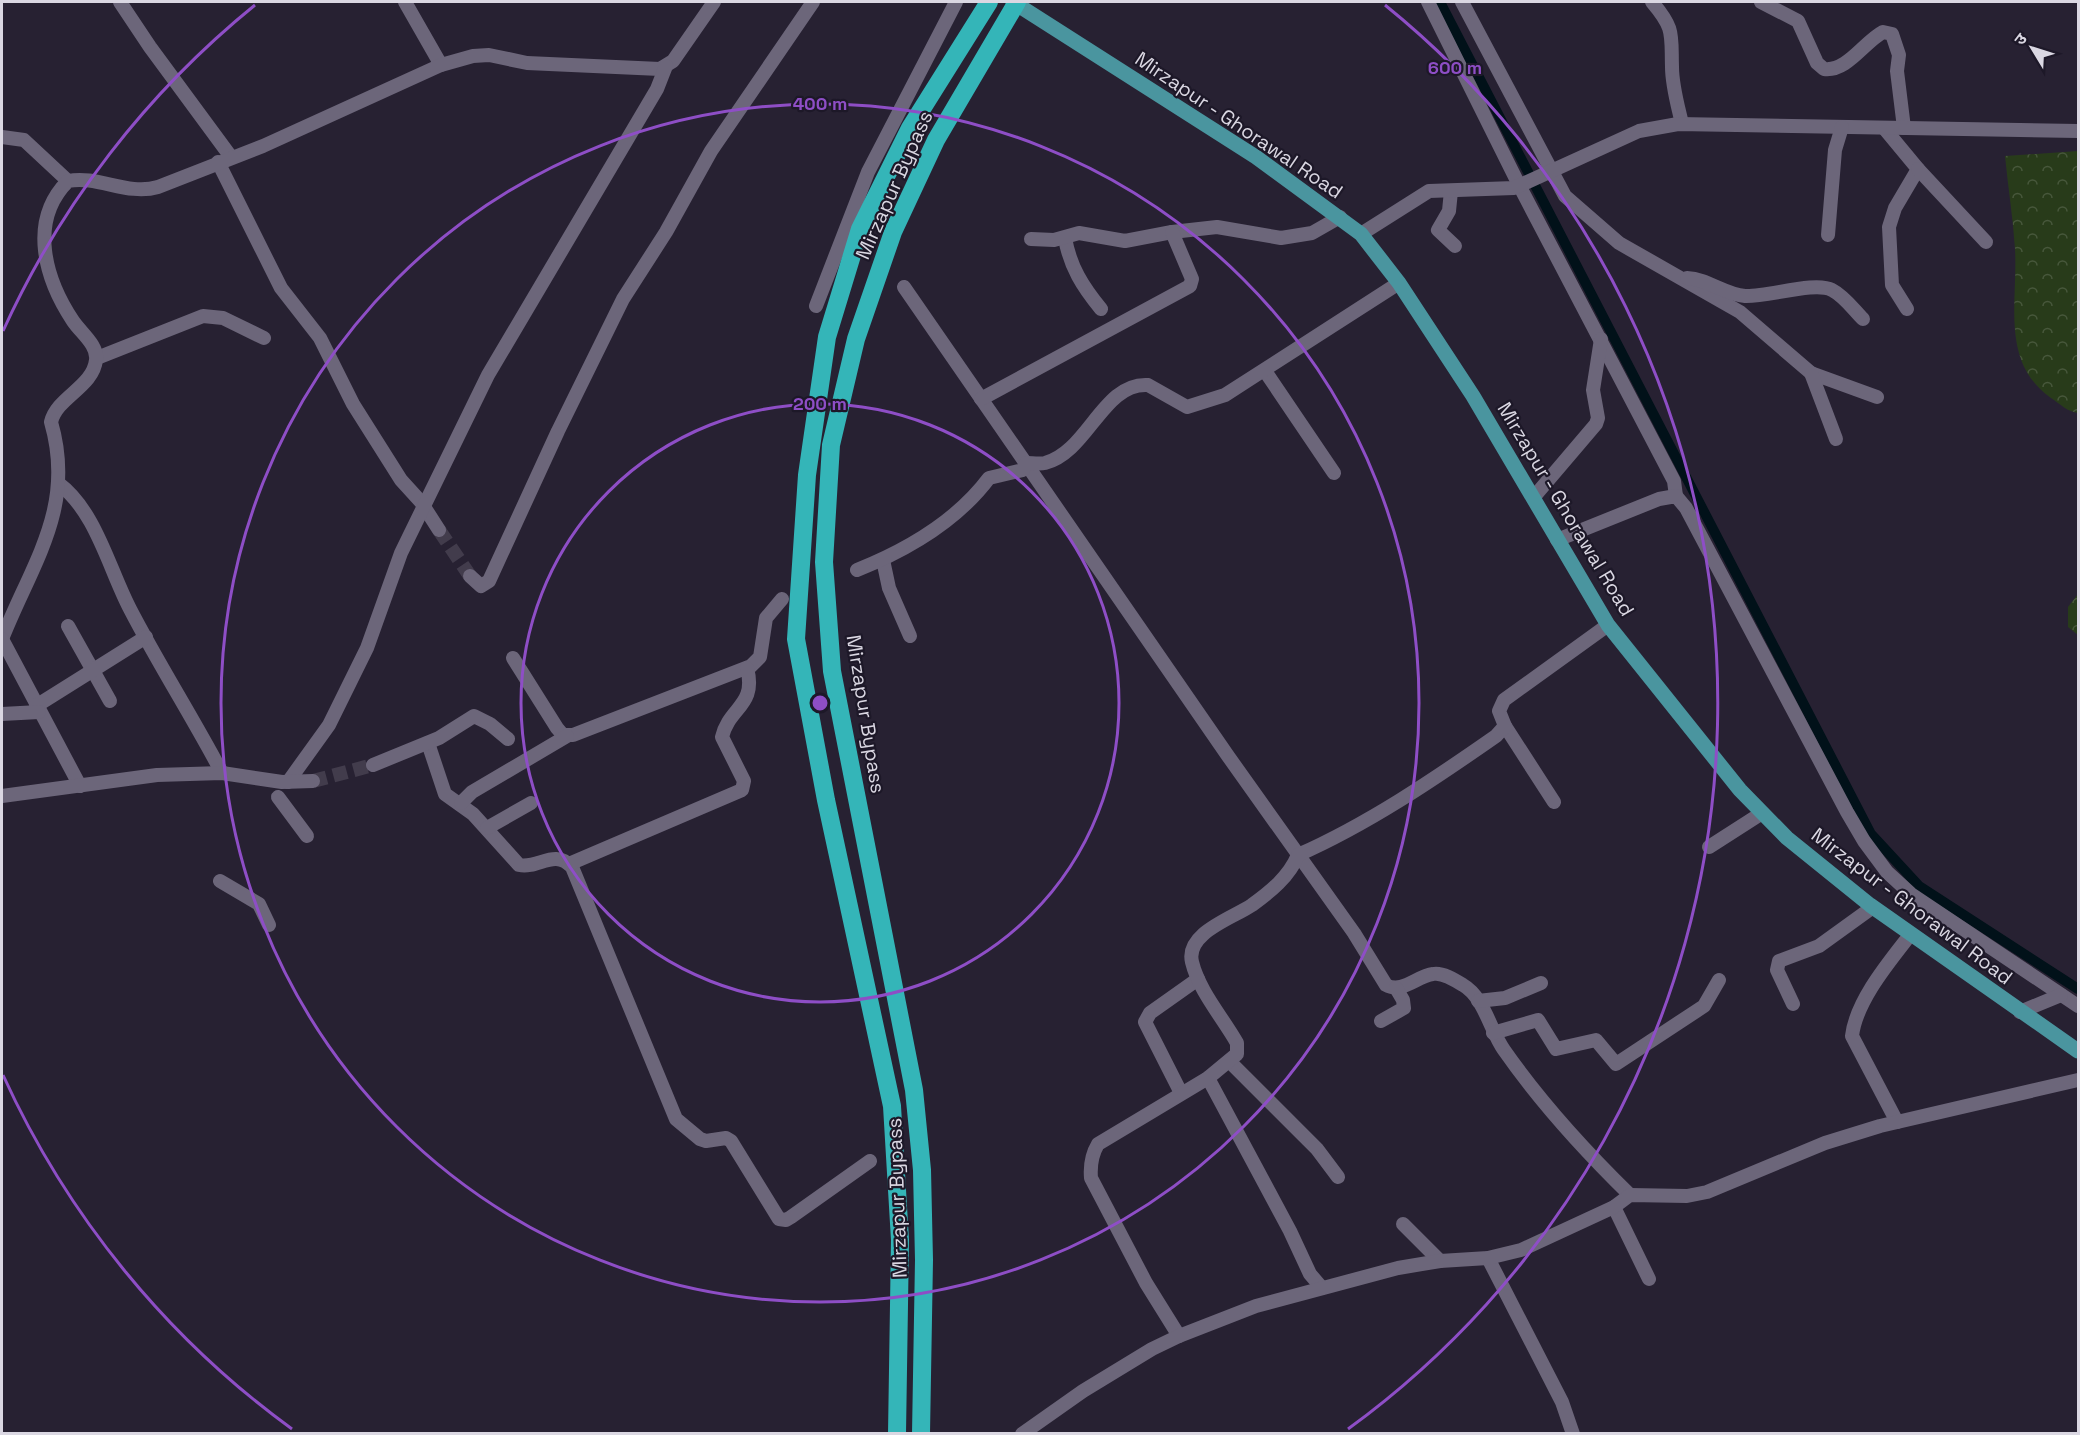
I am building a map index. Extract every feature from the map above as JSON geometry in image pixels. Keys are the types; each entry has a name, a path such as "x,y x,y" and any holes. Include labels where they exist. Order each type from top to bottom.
{"highway":[{"path":"897,1434 900,1240 892,1106 829,811 796,639 807,475 827,337 860,229 910,128 989,2"},
{"name":"Mirzapur Bypass","path":"921,1434 924,1249 922,1170 914,1090 831,671 824,562 831,445 856,339 893,232 936,140 1015,2"}],"main road":[{"name":"Mirzapur - Ghorawal Road","path":"1015,2 1256,157 1361,234 1399,282 1473,396 1608,625 1706,750 1787,838 1872,907 2079,1051"}],"street":[{"path":"120,2 225,160 281,288 320,338 353,404 404,485 417,497 439,530"},
{"path":"405,2 441,64"},
{"path":"288,782 329,725 367,648 401,553 488,375 657,89 666,66 682,49 714,2"},
{"path":"470,576 481,586 489,581 544,461 623,299 666,232 711,151 813,2"},
{"path":"816,306 868,172 956,2"},
{"path":"1428,2 1674,480 1676,496 1686,508 1864,841 1887,872 1924,904 2079,1006"},
{"path":"1462,2 1546,174 1565,196 1619,243 1740,312 1810,374 1877,397"},
{"path":"1652,2 1662,14 1672,34 1672,68 1682,124"},
{"path":"1761,2 1798,21 1817,63 1824,69 1834,67 1853,57 1883,32 1892,34 1899,55 1897,72 1904,128"},
{"path":"80,786 2,639 51,526 60,463 51,422 52,416 81,386 95,367 97,357 92,345 73,321 57,293 49,270 44,238 46,216 52,199 68,182 80,180 144,191 263,146 441,64 473,56 489,55 527,63 655,70 666,66"},
{"path":"1361,234 1429,191 1509,189 1639,131 1682,124 2079,131"},
{"path":"1828,235 1833,169 1842,127"},
{"path":"1884,128 1918,169 1986,242"},
{"path":"2,137 24,140 68,182"},
{"path":"1907,309 1892,285 1889,227 1895,208 1918,169"},
{"path":"1451,191 1449,211 1438,230 1455,246"},
{"path":"1031,239 1065,238 1079,233 1125,242 1172,232 1217,227 1281,238 1312,233 1340,217"},
{"path":"981,399 1190,286 1192,279 1172,232"},
{"path":"1065,238 1068,256 1079,282 1101,309"},
{"path":"1679,279 1701,280 1745,296 1780,294 1820,286 1835,291 1863,319"},
{"path":"1026,463 1046,463 1075,446 1114,399 1135,387 1148,385 1179,404 1195,406 1225,395 1399,282"},
{"path":"904,287 1354,933 1386,985 1396,988 1432,974 1439,974 1467,987 1478,1001 1493,1033 1566,1131 1630,1196"},
{"path":"97,357 203,316 223,318 264,338"},
{"path":"1533,498 1596,424 1598,418 1593,390 1601,339"},
{"path":"1265,371 1334,473"},
{"path":"1810,374 1836,439"},
{"path":"858,570 914,544 976,496 989,478 1023,470 1026,463"},
{"path":"58,483 69,491 81,508 146,637 222,773"},
{"path":"1557,540 1659,499 1676,496"},
{"path":"883,560 889,588 910,636"},
{"path":"461,803 472,792 567,736 747,668 760,657 763,625 782,599"},
{"path":"1554,802 1505,726 1499,711 1504,700 1608,625"},
{"path":"68,626 110,701"},
{"path":"2,714 38,709 146,637"},
{"path":"513,658 557,728 567,736"},
{"path":"428,743 445,794 461,803 487,828 519,865 527,866 551,858 569,864 742,790 744,781 722,737 749,694 750,681 747,668"},
{"path":"373,765 428,743 474,717 490,724 508,739"},
{"path":"1179,1336 1146,1283 1091,1178 1090,1170 1093,1151 1098,1143 1208,1078 1237,1054 1237,1043 1198,979 1191,955 1193,946 1209,930 1250,907 1268,893 1292,869 1298,855 1331,840 1404,798 1496,736 1505,726"},
{"path":"2,796 156,775 222,773 288,782 313,781"},
{"path":"278,797 307,836"},
{"path":"487,828 531,802"},
{"path":"1709,847 1762,813"},
{"path":"569,864 676,1119 700,1139 715,1141 726,1138 731,1142 769,1207 783,1221 870,1161"},
{"path":"220,881 259,904 268,925"},
{"path":"1794,1004 1777,970 1779,961 1819,946 1872,907"},
{"path":"1897,1122 1852,1036 1866,999 1884,968 1910,935"},
{"path":"1181,1093 1145,1022 1150,1013 1198,979"},
{"path":"1493,1033 1538,1020 1556,1048 1596,1040 1616,1064 1704,1006 1719,980"},
{"path":"1478,1001 1505,998 1541,983"},
{"path":"1381,1021 1404,1008 1403,1000 1396,988"},
{"path":"2020,1012 2061,995"},
{"path":"1230,1062 1317,1149 1338,1177"},
{"path":"1208,1078 1290,1231 1310,1274 1322,1288"},
{"path":"1022,1434 1083,1391 1179,1336 1256,1306 1322,1288 1440,1261 1488,1258 1533,1246 1614,1207 1630,1196 1687,1196 1707,1192 1825,1143 1897,1122 2079,1080"},
{"path":"1614,1207 1649,1279"},
{"path":"1403,1224 1440,1261"},
{"path":"1488,1258 1562,1402 1572,1434"}],"green space":[{"path":"2078,151 2078,413 2051,398 2035,383 2024,367 2018,349 2014,310 2015,249 2005,156"},
{"path":"2078,594 2078,635 2068,627 2068,607"}],"waterway":[{"path":"1440,2 1871,834 1919,886 2078,989"}],"tunnel":[{"path":"439,530 470,576"},
{"path":"313,781 373,765"}]}
